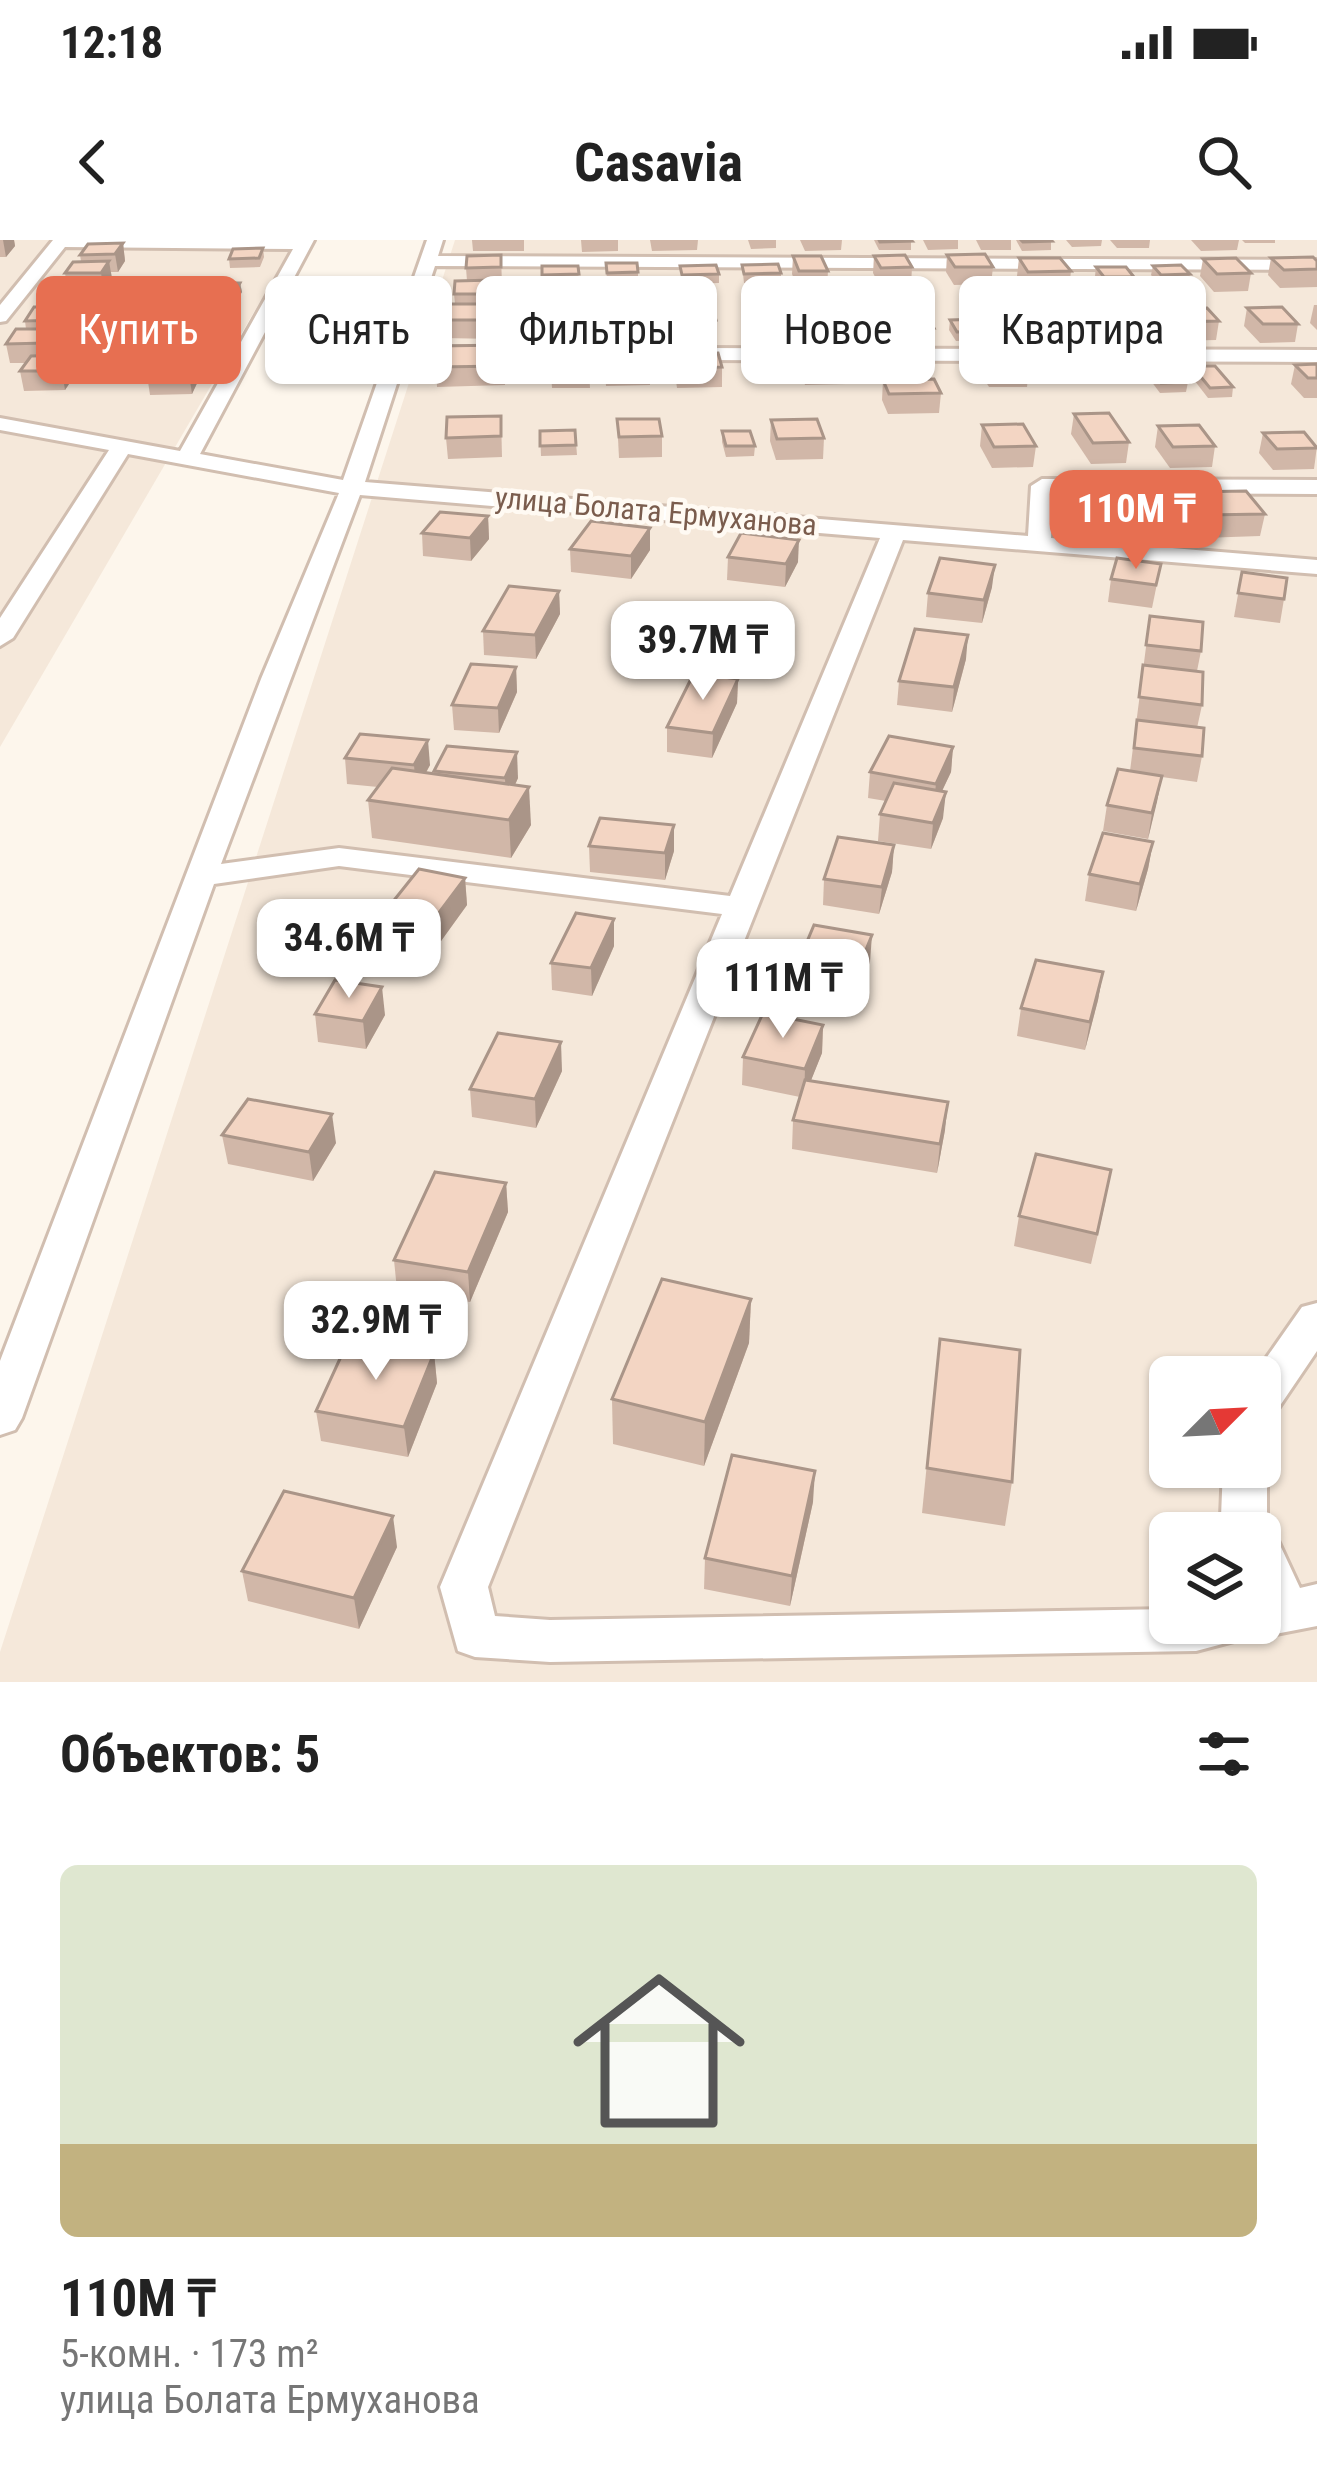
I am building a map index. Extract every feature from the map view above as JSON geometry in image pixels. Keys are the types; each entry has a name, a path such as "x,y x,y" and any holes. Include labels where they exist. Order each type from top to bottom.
{"street":[{"path":"0,317 61,241 305,242 187,458"},
{"path":"430,250 1317,265"},
{"path":"452,353 1317,356"},
{"path":"0,1418 352,487 385,384"},
{"name":"улица Болата Ермуханова","path":"0,424 352,487 1317,567"},
{"path":"0,638 122,446"},
{"path":"1039,542 1042,486 1317,487"},
{"path":"895,530 464,1587 475,1636 598,1640 1149,1631"},
{"path":"201,877 339,857 741,907"},
{"path":"1281,1371 1317,1318"}],"shaded area":[{"path":"0,240 296,240 275,276 265,276 265,293 241,334 241,276 36,276 36,384 212,384 0,747"},
{"path":"455,240 1317,240 1317,1682 0,1682 0,1652 409,384 452,384 452,276 443,276"}],"building":[{"path":"123,243 115,254 80,255 88,244"},
{"path":"263,248 259,258 229,259 233,249"},
{"path":"985,254 993,267 955,267 947,255"},
{"path":"501,255 501,267 466,268 467,256"},
{"path":"905,255 912,267 881,268 874,256"},
{"path":"793,256 821,256 828,271 799,271"},
{"path":"1313,257 1317,269 1284,270 1271,258"},
{"path":"1019,258 1060,258 1071,271 1028,272"},
{"path":"1236,258 1251,273 1217,274 1203,259"},
{"path":"109,261 101,273 65,273 73,262"},
{"path":"606,263 637,263 638,272 607,273"},
{"path":"778,264 781,273 744,274 742,265"},
{"path":"716,265 719,274 682,275 680,266"},
{"path":"1181,265 1190,274 1161,275 1153,266"},
{"path":"542,266 578,266 579,274 542,275"},
{"path":"1096,267 1126,267 1133,276 1103,276"},
{"path":"476,280 476,294 454,294 455,281"},
{"path":"452,304 476,304 476,320 452,320"},
{"path":"1282,307 1298,324 1263,324 1247,308"},
{"path":"1207,308 1219,321 1206,321"},
{"path":"16,329 36,329 36,343 6,344"},
{"path":"476,345 476,366 452,367 452,346"},
{"path":"36,356 36,371 20,371"},
{"path":"1317,364 1317,378 1308,378 1295,365"},
{"path":"1206,366 1215,366 1233,387 1210,388"},
{"path":"935,381 941,393 889,394 885,384"},
{"path":"1109,413 1129,442 1093,443 1074,414"},
{"path":"501,416 501,436 446,438 447,417"},
{"path":"617,419 659,419 662,436 619,437"},
{"path":"817,419 824,438 777,439 771,420"},
{"path":"1023,424 1036,446 994,447 982,425"},
{"path":"1199,425 1215,446 1173,447 1158,426"},
{"path":"575,430 576,445 540,446 540,431"},
{"path":"722,431 750,431 755,446 726,446"},
{"path":"1304,432 1317,448 1277,449 1263,433"},
{"path":"1133,485 1149,509 1090,510 1076,487"},
{"path":"1246,491 1265,514 1205,515 1189,492"},
{"path":"440,512 488,516 470,538 422,533"},
{"path":"591,521 650,528 631,556 570,549"},
{"path":"741,533 799,540 786,564 728,557"},
{"path":"940,558 995,565 984,600 928,593"},
{"path":"1117,558 1161,564 1156,585 1111,579"},
{"path":"1242,572 1287,578 1284,599 1238,593"},
{"path":"509,586 559,591 535,635 483,631"},
{"path":"710,607 755,611 746,637 700,633"},
{"path":"1150,616 1203,622 1201,651 1146,645"},
{"path":"915,629 968,635 954,687 899,681"},
{"path":"471,664 516,667 498,708 452,705"},
{"path":"1143,665 1203,672 1202,705 1139,697"},
{"path":"694,673 738,679 713,733 667,727"},
{"path":"1137,720 1204,728 1202,756 1134,748"},
{"path":"360,734 428,740 414,765 345,758"},
{"path":"889,736 953,747 936,784 870,772"},
{"path":"447,746 517,752 505,778 434,771"},
{"path":"392,768 529,787 509,820 368,800"},
{"path":"1118,769 1162,776 1152,813 1107,805"},
{"path":"894,783 946,792 933,823 880,814"},
{"path":"600,818 674,825 665,853 589,846"},
{"path":"1103,833 1153,842 1140,884 1089,874"},
{"path":"838,837 894,845 882,887 824,879"},
{"path":"419,869 465,878 438,914 391,904"},
{"path":"576,913 614,919 591,968 551,963"},
{"path":"814,925 872,935 856,974 798,963"},
{"path":"1036,960 1103,972 1090,1022 1021,1008"},
{"path":"335,980 382,987 363,1021 315,1014"},
{"path":"763,1013 823,1025 805,1069 743,1057"},
{"path":"498,1033 561,1042 535,1099 470,1089"},
{"path":"805,1080 948,1102 940,1144 793,1120"},
{"path":"248,1099 332,1114 309,1152 222,1135"},
{"path":"1036,1154 1111,1170 1097,1234 1019,1216"},
{"path":"435,1172 506,1183 468,1272 394,1260"},
{"path":"662,1279 751,1299 705,1422 612,1399"},
{"path":"349,1339 434,1353 404,1427 316,1411"},
{"path":"940,1339 1020,1350 1012,1482 927,1468"},
{"path":"732,1455 815,1471 792,1576 705,1558"},
{"path":"284,1491 393,1516 354,1598 242,1571"}]}
